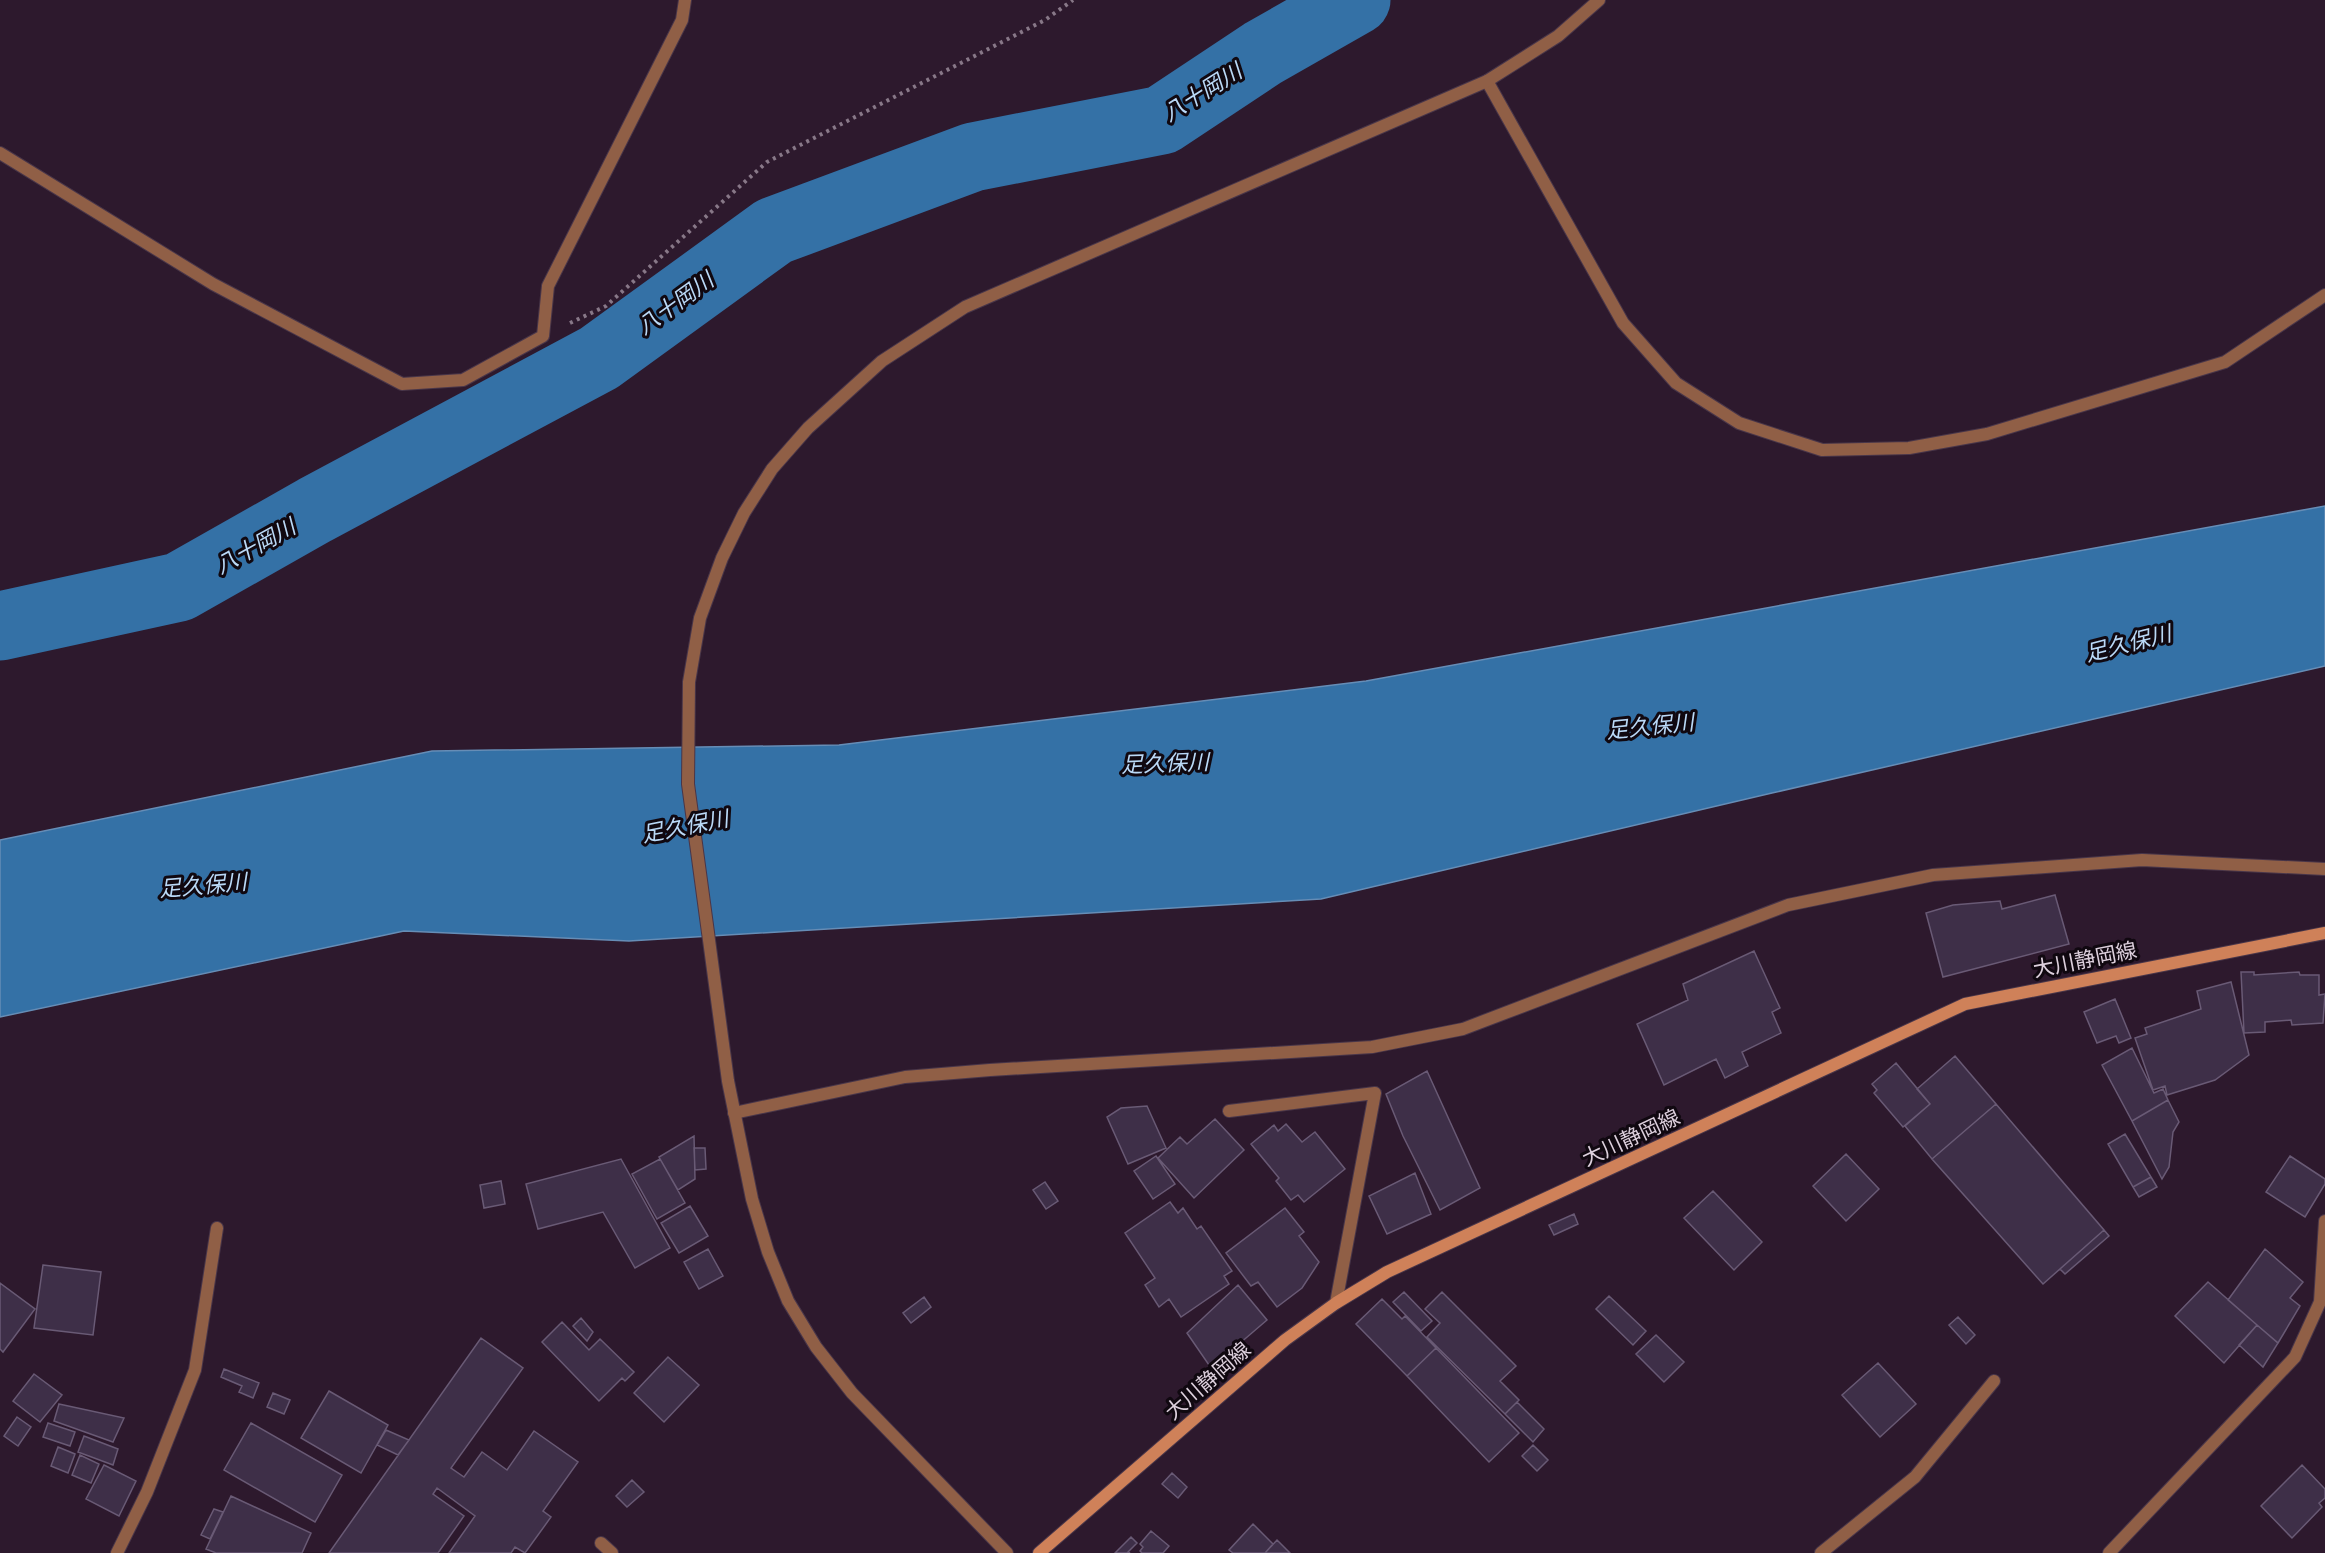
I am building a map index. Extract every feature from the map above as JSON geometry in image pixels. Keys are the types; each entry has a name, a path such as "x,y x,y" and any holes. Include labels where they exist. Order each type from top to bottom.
{"main road":[{"name":"大川静岡線","path":"1039,1553 1285,1340 1336,1303 1387,1272 1965,1004 2325,933"}],"street":[{"path":"0,153 213,284 402,384 463,380 543,336 548,286 682,20 685,0"},
{"path":"1007,1553 852,1393 816,1347 788,1301 768,1252 752,1199 728,1081 688,784 689,682 700,618 722,558 744,513 772,469 808,428 882,361 965,307 1486,81 1557,36 1599,0"},
{"path":"1486,81 1623,323 1676,383 1739,423 1822,450 1909,448 1988,434 2225,362 2325,295"},
{"path":"734,1113 905,1077 1372,1047 1418,1038 1463,1029 1788,904 1933,875 2142,860 2325,868"},
{"path":"1229,1111 1376,1093 1336,1303"},
{"path":"2109,1553 2295,1357 2319,1302 2325,1221"},
{"path":"117,1553 147,1492 195,1371 217,1228"},
{"path":"1821,1553 1916,1477 1994,1381"},
{"path":"601,1543 612,1553"}],"path":[{"path":"543,336 606,306 767,162 1045,20 1073,0"}],"water":[{"name":"足久保川","path":"2325,506 2325,666 1321,899 629,941 404,931 0,1017 0,840 432,751 839,745 1366,681"}],"building":[{"path":"2055,895 2069,944 1943,977 1926,913 1953,905 2000,901 2002,909"},
{"path":"1754,951 1780,1008 1772,1012 1781,1033 1742,1052 1748,1066 1725,1078 1716,1059 1664,1085 1637,1024 1688,1000 1683,984"},
{"path":"2241,972 2254,972 2254,975 2299,972 2300,975 2319,975 2319,995 2325,994 2323,1023 2292,1025 2291,1020 2265,1022 2265,1032 2244,1033"},
{"path":"2231,982 2249,1055 2215,1080 2167,1095 2165,1086 2153,1090 2135,1038 2147,1034 2145,1028 2201,1009 2197,991"},
{"path":"2115,999 2131,1038 2119,1043 2116,1036 2097,1043 2084,1012"},
{"path":"2132,1048 2154,1093 2163,1089 2168,1100 2132,1121 2102,1065"},
{"path":"1955,1056 1996,1104 1932,1159 1905,1126 1930,1104 1917,1089"},
{"path":"1896,1063 1930,1104 1903,1127 1874,1093 1877,1090 1872,1084"},
{"path":"1427,1071 1480,1188 1440,1210 1403,1136 1386,1094"},
{"path":"2168,1100 2179,1122 2173,1132 2169,1167 2162,1179 2132,1121"},
{"path":"1996,1104 2104,1230 2043,1284 1932,1159"},
{"path":"1147,1106 1166,1148 1128,1164 1107,1117 1121,1108"},
{"path":"1215,1119 1244,1150 1194,1198 1158,1158 1180,1137 1187,1144"},
{"path":"1286,1124 1302,1142 1315,1132 1345,1169 1304,1202 1298,1195 1291,1200 1276,1181 1279,1178 1251,1144 1274,1125 1278,1131"},
{"path":"2125,1134 2151,1177 2133,1187 2108,1144"},
{"path":"694,1136 695,1179 678,1190 659,1157"},
{"path":"694,1148 705,1148 706,1169 695,1170"},
{"path":"1846,1154 1879,1189 1846,1221 1813,1186"},
{"path":"1156,1156 1175,1184 1153,1199 1134,1171"},
{"path":"2290,1156 2325,1179 2325,1184 2305,1217 2266,1192"},
{"path":"621,1159 670,1248 635,1268 603,1212 538,1229 526,1184"},
{"path":"660,1159 685,1203 657,1219 632,1174"},
{"path":"1415,1173 1431,1214 1387,1234 1369,1196"},
{"path":"2151,1177 2157,1187 2139,1197 2133,1187"},
{"path":"501,1181 505,1204 484,1208 480,1185"},
{"path":"1045,1182 1058,1201 1046,1209 1033,1190"},
{"path":"1713,1191 1762,1242 1734,1270 1684,1218"},
{"path":"1170,1202 1178,1213 1183,1208 1197,1229 1201,1226 1232,1271 1224,1276 1229,1284 1181,1317 1169,1299 1159,1307 1145,1285 1155,1278 1125,1233"},
{"path":"690,1206 708,1236 679,1253 661,1223"},
{"path":"1285,1208 1304,1232 1299,1236 1319,1262 1302,1288 1277,1307 1258,1282 1251,1286 1226,1253"},
{"path":"1574,1214 1578,1224 1554,1235 1549,1225"},
{"path":"2104,1230 2109,1236 2065,1274 2060,1269"},
{"path":"708,1249 723,1276 699,1289 684,1262"},
{"path":"2265,1249 2303,1282 2290,1298 2300,1306 2278,1343 2228,1300"},
{"path":"43,1265 101,1272 93,1335 34,1328"},
{"path":"2208,1282 2257,1325 2224,1363 2175,1316"},
{"path":"0,1283 35,1309 3,1352 0,1349"},
{"path":"1238,1285 1267,1320 1211,1368 1187,1333"},
{"path":"1404,1292 1432,1321 1421,1331 1393,1302"},
{"path":"1442,1292 1516,1366 1500,1381 1519,1400 1505,1414 1427,1337 1440,1323 1425,1309"},
{"path":"1609,1296 1646,1331 1633,1345 1596,1309"},
{"path":"924,1297 931,1307 911,1323 903,1313"},
{"path":"1382,1299 1402,1319 1405,1316 1436,1348 1407,1376 1356,1324"},
{"path":"1958,1317 1975,1335 1966,1344 1949,1325"},
{"path":"581,1318 593,1332 587,1341 573,1326"},
{"path":"562,1322 589,1350 600,1339 634,1372 625,1381 622,1378 599,1401 542,1342"},
{"path":"2257,1325 2278,1343 2263,1367 2239,1345"},
{"path":"1656,1335 1684,1362 1664,1382 1636,1354"},
{"path":"481,1338 523,1368 451,1468 464,1477 482,1452 507,1470 534,1431 578,1462 543,1511 551,1517 525,1553 515,1547 511,1553 449,1553 475,1516 437,1488 433,1494 464,1516 438,1553 329,1553"},
{"path":"1436,1348 1519,1433 1489,1462 1407,1376"},
{"path":"668,1357 699,1385 664,1422 634,1393"},
{"path":"1878,1363 1916,1404 1880,1437 1842,1395"},
{"path":"224,1369 259,1383 253,1398 239,1392 242,1386 221,1377"},
{"path":"34,1374 62,1395 40,1422 13,1401"},
{"path":"329,1391 388,1425 361,1473 301,1438"},
{"path":"273,1393 290,1400 284,1414 267,1407"},
{"path":"1517,1402 1544,1429 1533,1442 1505,1414"},
{"path":"59,1404 124,1418 113,1442 54,1421"},
{"path":"17,1417 31,1427 18,1446 4,1436"},
{"path":"48,1423 75,1432 70,1446 43,1437"},
{"path":"251,1423 342,1475 315,1522 224,1470"},
{"path":"386,1430 409,1440 398,1455 377,1445"},
{"path":"84,1436 118,1449 113,1465 78,1452"},
{"path":"1533,1445 1548,1460 1537,1471 1522,1456"},
{"path":"58,1447 75,1454 68,1473 51,1466"},
{"path":"80,1455 99,1464 91,1483 72,1475"},
{"path":"104,1465 136,1481 119,1516 86,1499"},
{"path":"2302,1465 2325,1489 2325,1498 2319,1503 2322,1507 2292,1538 2261,1506"},
{"path":"1172,1473 1187,1487 1178,1498 1162,1484"},
{"path":"632,1480 644,1492 627,1507 616,1496"},
{"path":"231,1496 311,1533 302,1553 216,1553 206,1549"},
{"path":"214,1509 223,1512 210,1539 201,1535"},
{"path":"1253,1524 1273,1544 1265,1553 1233,1553 1229,1550"},
{"path":"1151,1531 1169,1546 1163,1553 1142,1553 1140,1551 1143,1547 1140,1544"},
{"path":"1131,1537 1137,1543 1128,1552 1130,1553 1115,1553"},
{"path":"1277,1540 1290,1553 1265,1553"}],"waterway":[{"name":"八十岡川","path":"0,626 179,587 315,510 599,358 774,231 973,157 1162,120 1263,53 1356,0"}]}
